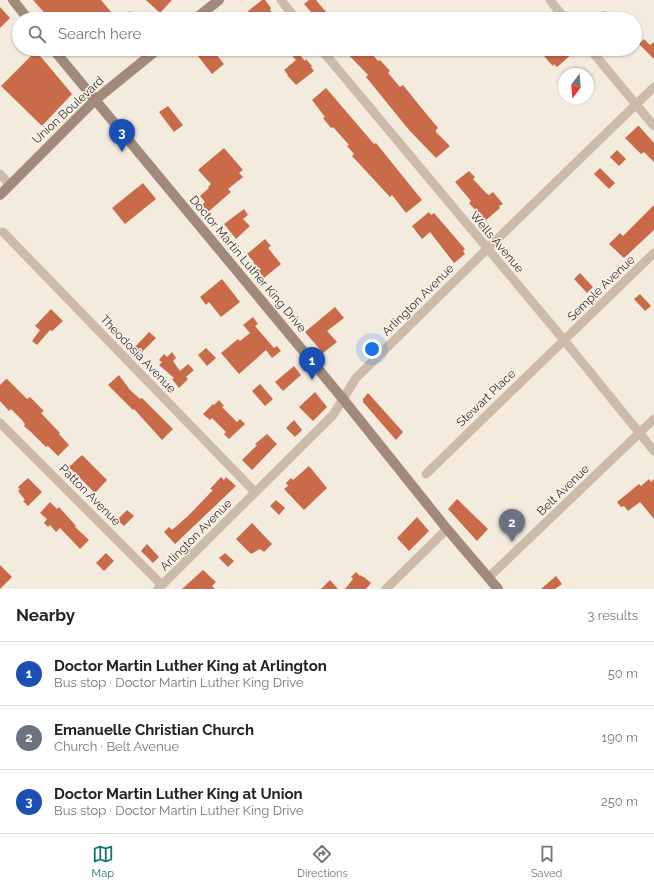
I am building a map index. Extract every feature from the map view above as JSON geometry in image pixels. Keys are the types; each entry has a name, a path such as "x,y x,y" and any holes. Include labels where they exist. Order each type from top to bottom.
{"main road":[{"path":"13,0 22,12"},
{"path":"204,12 219,0"},
{"name":"Doctor Martin Luther King Drive","path":"58,56 343,399 447,529 498,589"},
{"name":"Union Boulevard","path":"0,195 94,101 149,56"}],"street":[{"path":"281,0 290,12"},
{"path":"550,0 559,12"},
{"name":"Wells Avenue","path":"327,56 564,340 654,451"},
{"path":"596,56 654,126"},
{"name":"Arlington Avenue","path":"160,587 334,415 356,378 654,88"},
{"path":"0,174 10,185"},
{"name":"Theodosia Avenue","path":"2,232 255,492"},
{"name":"Semple Avenue","path":"564,340 654,253"},
{"name":"Stewart Place","path":"426,474 564,340"},
{"name":"Belt Avenue","path":"488,578 654,419"},
{"name":"Patton Avenue","path":"0,423 160,587"},
{"path":"386,589 447,529"}],"building":[{"path":"33,0 101,0 111,12 44,12"},
{"path":"146,0 172,0 161,12 159,12"},
{"path":"262,0 265,0 271,8 270,10 272,12 249,12"},
{"path":"309,0 316,0 326,12 311,12 304,4"},
{"path":"0,7 10,18 0,28"},
{"path":"644,39 650,45 654,42 654,59 642,47 642,41"},
{"path":"31,56 40,56 72,94 42,126 1,86"},
{"path":"198,56 218,56 224,64 212,74"},
{"path":"292,56 301,56 305,61 306,59 314,71 296,85 284,70 296,60"},
{"path":"350,56 374,56 378,61 380,60 390,71 388,73 400,87 403,85 438,128 436,132 450,146 436,158 409,130 366,77 368,75"},
{"path":"544,56 570,56 557,67 554,64 553,66"},
{"path":"326,88 374,144 376,143 422,200 406,213 392,195 390,197 352,156 354,154 347,146 349,145 323,118 325,117 312,100"},
{"path":"168,106 183,125 174,132 159,112"},
{"path":"638,126 654,143 654,162 644,152 641,154 625,138"},
{"path":"224,148 243,170 239,173 243,177 228,189 231,192 208,212 202,205 205,202 200,196 209,188 208,187 211,184 198,170"},
{"path":"617,150 626,159 619,166 610,157"},
{"path":"600,168 615,183 609,189 594,174"},
{"path":"469,171 475,177 473,179 487,194 489,195 493,192 503,204 499,206 500,208 485,221 469,203 471,201 455,182"},
{"path":"143,183 156,199 125,224 112,208"},
{"path":"654,205 654,230 624,258 609,244 620,233 623,236"},
{"path":"244,209 248,215 243,219 250,226 236,239 224,224"},
{"path":"429,212 431,215 434,213 465,249 463,251 465,254 454,263 430,232 422,239 412,226"},
{"path":"265,239 271,246 268,248 281,264 264,278 247,254"},
{"path":"580,273 593,287 587,293 574,279"},
{"path":"222,279 240,302 221,317 209,302 206,305 200,297"},
{"path":"640,294 651,306 645,311 634,299"},
{"path":"335,307 344,318 327,331 337,342 323,353 305,332"},
{"path":"51,309 63,321 52,331 50,330 37,345 32,341 40,330 35,326"},
{"path":"253,317 258,324 255,326 274,348 277,346 281,351 272,358 266,350 239,374 221,353 238,339 240,341 250,333 243,325"},
{"path":"149,332 156,338 141,353 135,347"},
{"path":"206,348 216,358 207,366 198,355"},
{"path":"172,352 176,358 173,361 180,371 188,364 194,370 186,377 188,379 179,388 172,379 174,378 159,365 162,362 159,360 164,354 167,357"},
{"path":"294,366 301,375 283,391 275,382"},
{"path":"119,375 130,390 140,399 142,398 173,429 162,440 134,409 133,410 108,385"},
{"path":"6,379 27,399 30,397 44,411 41,413 69,445 58,456 24,426 25,424 22,420 11,409 9,411 0,401 0,385"},
{"path":"260,384 273,399 265,406 252,391"},
{"path":"315,392 327,407 313,421 299,407"},
{"path":"368,393 403,432 396,440 363,402 363,399"},
{"path":"219,400 224,406 222,407 237,422 240,419 245,424 229,439 224,434 226,432 212,418 210,420 203,414"},
{"path":"294,420 302,430 295,437 286,428"},
{"path":"267,434 277,444 252,470 242,460 257,445 255,444"},
{"path":"82,455 107,480 95,493 69,467"},
{"path":"309,466 327,488 304,510 284,489 288,486 286,483 291,478 293,480"},
{"path":"221,477 224,480 226,477 236,486 175,544 164,532 169,527 172,530 188,516 213,490 210,489"},
{"path":"28,478 42,492 28,506 23,501 25,500 18,491 20,489 18,487"},
{"path":"649,479 651,482 654,479 654,519 640,502 628,511 624,506 621,507 617,502 639,484 641,486"},
{"path":"457,499 488,529 477,541 448,509"},
{"path":"276,500 285,508 279,515 270,506"},
{"path":"50,502 57,509 59,507 76,526 75,527 89,540 80,549 60,528 56,532 50,525 48,527 44,523 47,519 40,513"},
{"path":"127,510 134,516 124,526 117,520"},
{"path":"417,517 429,531 409,551 397,538"},
{"path":"252,523 272,544 264,552 260,549 251,554 236,539"},
{"path":"147,544 159,557 153,563 141,551"},
{"path":"106,553 114,561 104,571 96,563"},
{"path":"225,553 234,561 228,567 219,558"},
{"path":"0,565 12,577 0,589"},
{"path":"203,570 216,582 212,586 215,589 182,589"},
{"path":"356,572 371,583 366,589 345,589 353,579 351,577"},
{"path":"556,576 562,584 555,589 541,589"},
{"path":"330,580 338,589 321,589"}],"place":[{"name":"Doctor Martin Luther King at Union","path":"122,152"},
{"name":"Doctor Martin Luther King at Arlington","path":"312,380"},
{"name":"Emanuelle Christian Church","path":"512,542"}]}
